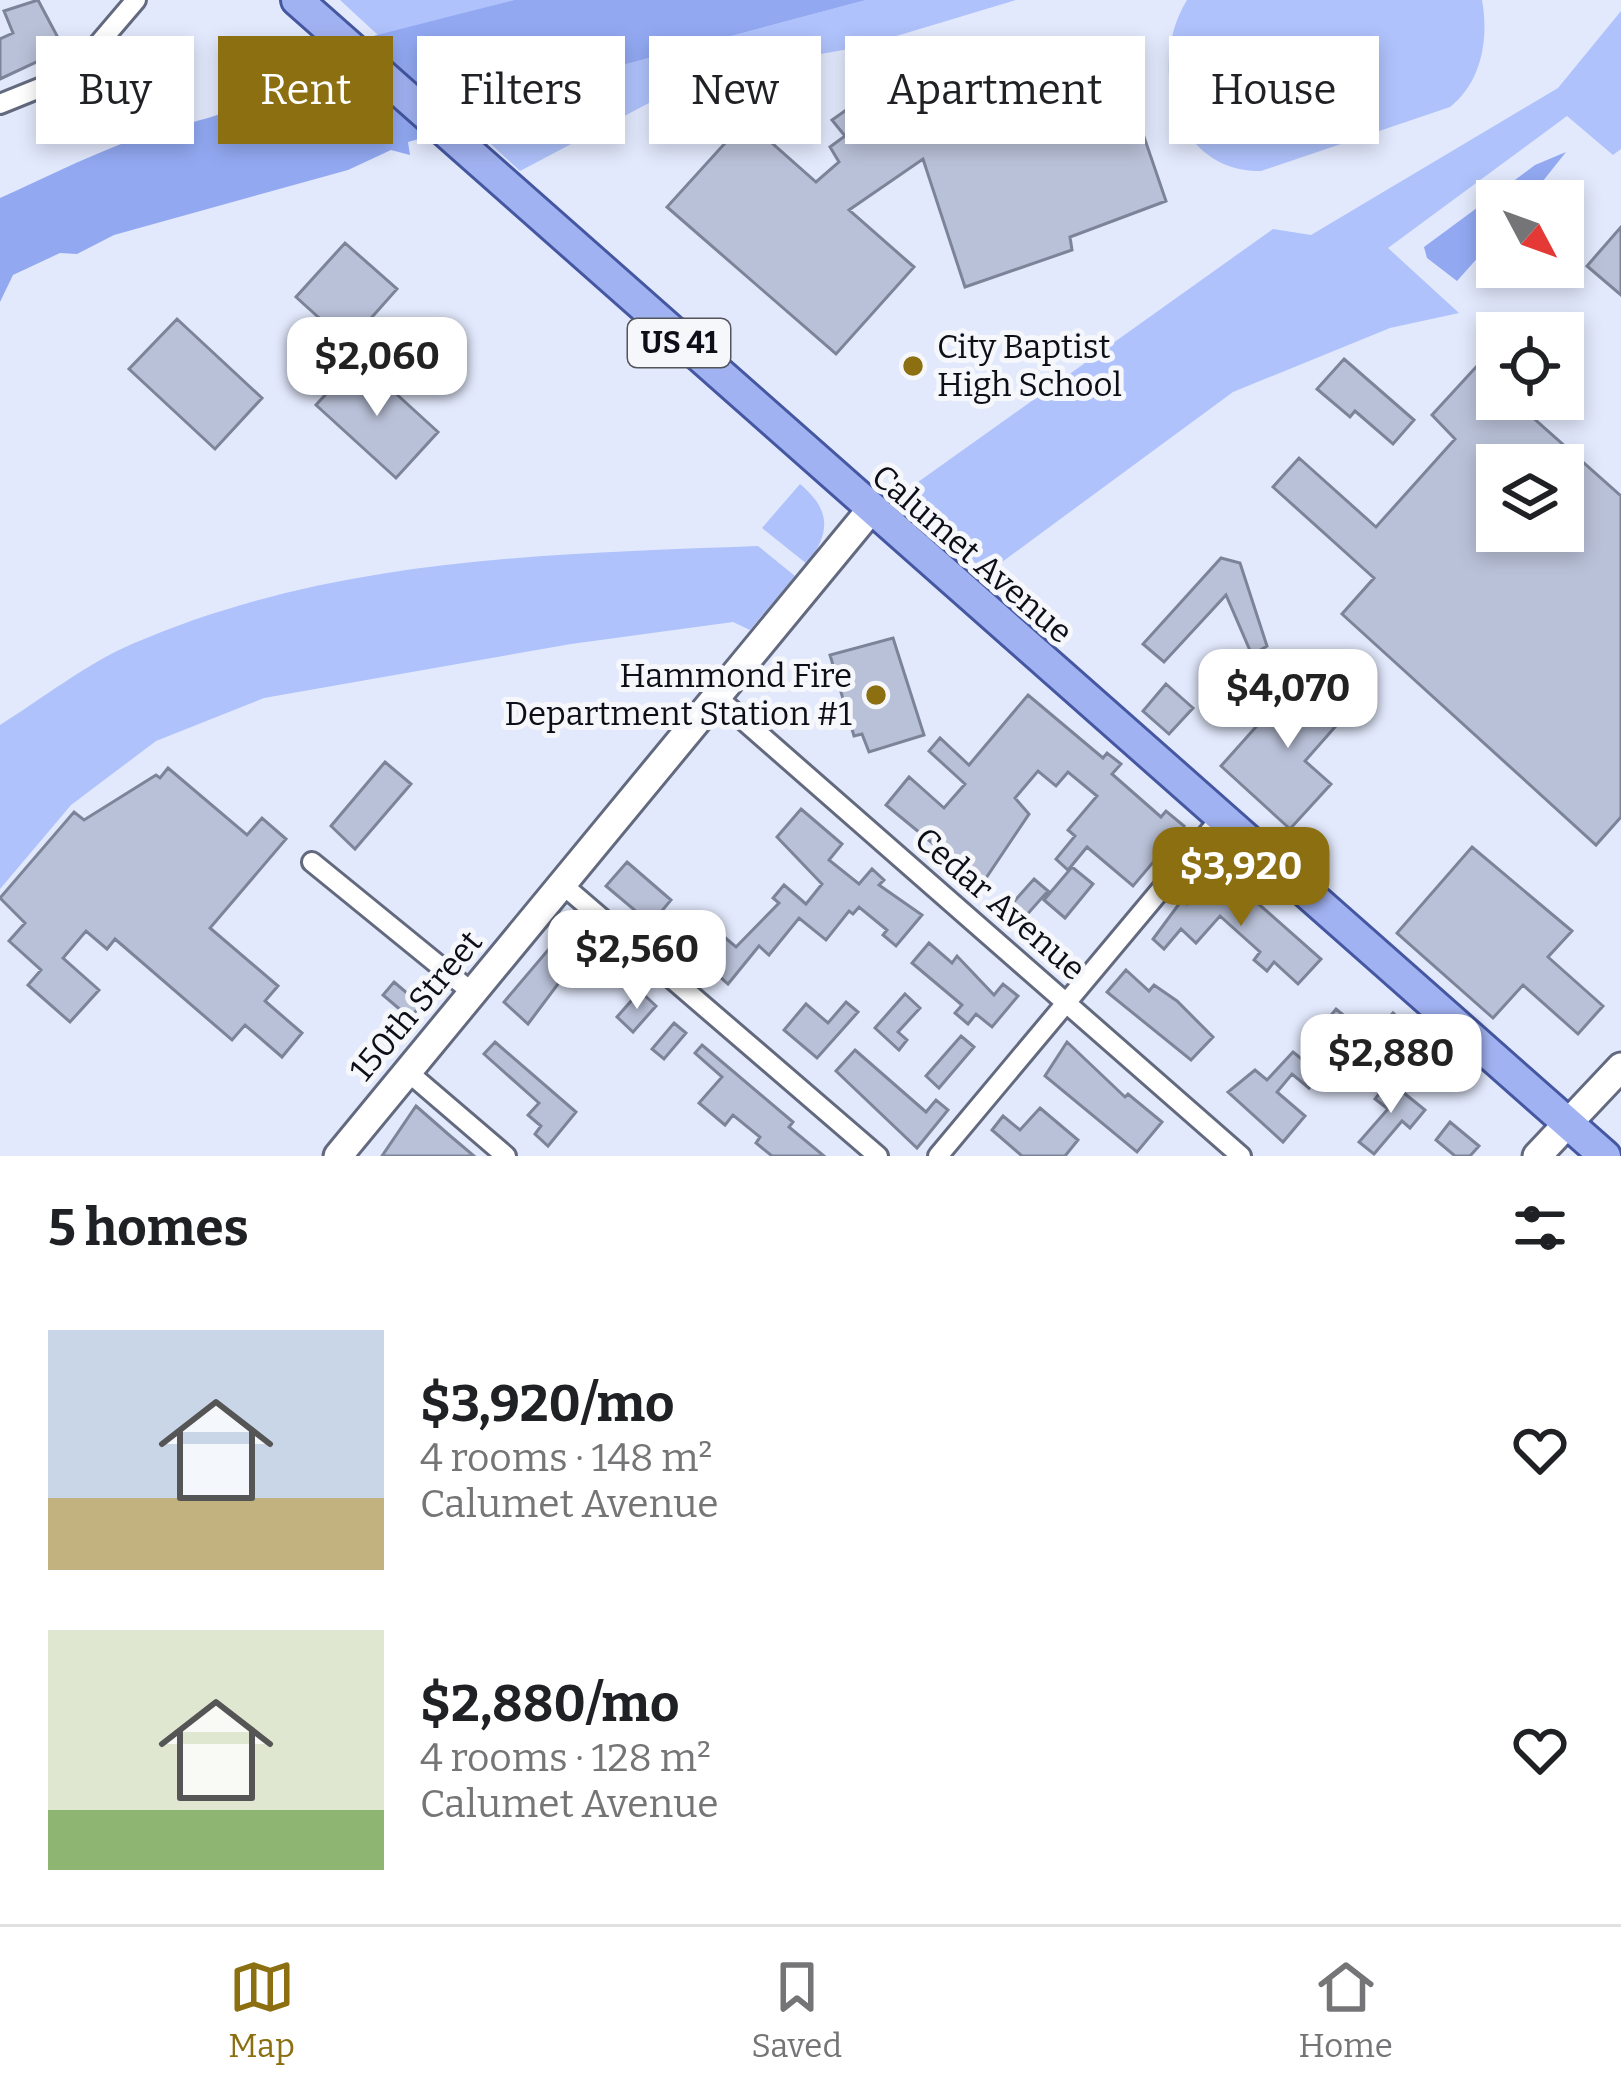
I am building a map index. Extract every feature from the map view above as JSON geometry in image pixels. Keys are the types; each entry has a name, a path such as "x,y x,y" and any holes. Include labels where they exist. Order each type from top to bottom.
{"main road":[{"name":"Calumet Avenue","path":"304,6 869,512 1605,1156"}],"street":[{"path":"0,104 72,75 136,0"},
{"name":"150th Street","path":"338,1156 869,512"},
{"name":"Cedar Avenue","path":"718,698 1241,1156"},
{"path":"938,1156 1220,818"},
{"path":"312,862 474,994"},
{"path":"563,885 878,1156"},
{"path":"1537,1156 1621,1067"},
{"path":"408,1072 506,1156"}],"shaded area":[{"path":"340,0 514,0 379,36"},
{"path":"514,0 866,0 731,36 649,36 649,58 625,64 625,36 417,36 417,139 408,142 410,155 391,150 348,170 114,235 77,254 60,253 13,275 0,302 0,198 121,144 194,144 194,122 218,115 218,144 393,144 393,36 373,36"},
{"path":"866,0 1016,0 897,36 845,36 845,50 821,54 821,36 731,36"},
{"path":"1187,0 1482,0 1484,29 1481,58 1461,97 1450,107 1379,131 1379,36 1173,36"},
{"path":"1621,11 1621,149 1613,155 1567,116 1388,248 1459,313 1390,328 1233,392 987,573 897,497 1273,229 1311,235 1558,88"},
{"path":"649,58 649,103 625,116 625,64"},
{"path":"491,144 571,144 520,171"},
{"path":"1198,144 1341,144 1261,171 1231,167"},
{"path":"1566,152 1544,180 1515,180"},
{"path":"1476,209 1476,260 1457,281 1427,258 1424,247"},
{"path":"800,484 818,503 824,522 820,542 807,564 762,528"},
{"path":"758,546 795,576 750,630 733,622 571,644 264,698 156,741 71,805 0,889 0,725 81,671 132,644 207,615 361,577 519,558"}],"building":[{"path":"38,0 57,36 36,36 36,62 0,79 0,39 13,33 4,11"},
{"path":"845,111 845,136 832,120"},
{"path":"845,136 845,144 1145,144 1145,140 1166,201 1070,237 1072,250 965,287 923,159 849,210 914,267 836,354 667,207 724,144 773,144 816,182 839,162 830,147"},
{"path":"1621,227 1621,295 1587,266"},
{"path":"345,243 397,289 348,344 296,297"},
{"path":"177,319 262,398 215,449 129,369"},
{"path":"358,359 438,432 396,478 316,405"},
{"path":"1344,359 1414,420 1393,444 1355,411 1350,417 1317,389"},
{"path":"1476,367 1476,420 1536,420 1563,444 1476,444 1476,552 1584,552 1584,463 1621,496 1621,817 1596,845 1342,614 1374,578 1273,487 1299,458 1376,527 1455,439 1432,415"},
{"path":"1221,558 1240,563 1267,646 1252,655 1226,595 1164,662 1143,644"},
{"name":"Hammond Fire Department Station #1","path":"893,638 924,735 869,752 862,734 854,736 830,655"},
{"path":"1306,671 1349,711 1305,761 1331,784 1290,829 1221,766"},
{"path":"1166,684 1193,708 1169,734 1143,711"},
{"path":"1028,695 1103,758 1107,753 1121,764 1112,774 1161,817 1166,811 1184,826 1133,886 1087,847 1068,870 1056,859 1075,836 1068,830 1097,796 1068,772 1056,786 1038,771 1015,798 1029,814 982,884 886,805 909,777 944,808 965,784 929,751 940,738 969,765"},
{"path":"385,762 411,784 355,849 331,826"},
{"path":"168,768 247,835 262,818 286,839 210,928 278,986 265,1001 302,1033 282,1057 245,1025 232,1040 115,939 107,949 86,931 63,958 99,990 70,1022 28,985 41,970 9,941 25,923 0,898 74,812 84,820 156,775 160,778"},
{"path":"801,809 842,844 829,860 859,884 872,869 884,880 879,885 922,915 896,946 883,935 887,930 859,907 853,914 849,911 826,940 799,918 769,955 759,946 728,984 689,949 709,924 736,947 779,903 773,898 784,885 806,904 822,884 777,837"},
{"path":"1472,847 1572,931 1548,957 1603,1006 1578,1034 1523,985 1493,1018 1397,933"},
{"path":"627,862 671,900 651,924 606,886"},
{"path":"1072,867 1093,884 1065,918 1044,900"},
{"path":"1034,879 1048,891 1024,918 1010,906"},
{"path":"1220,879 1250,905 1254,900 1321,959 1298,984 1274,962 1267,971 1254,960 1260,952 1220,916 1196,943 1181,929 1164,949 1153,939 1182,900 1187,904 1207,882 1213,888"},
{"path":"929,943 952,963 957,956 994,995 1003,984 1018,996 992,1027 976,1014 968,1024 955,1013 962,1005 912,963"},
{"path":"548,950 570,968 528,1024 504,1002"},
{"path":"1126,970 1149,991 1154,985 1177,1001 1213,1037 1191,1060 1107,992"},
{"path":"394,982 421,1005 410,1018 383,995"},
{"path":"640,991 656,1006 633,1032 617,1017"},
{"path":"905,994 920,1008 898,1032 907,1040 899,1050 875,1028"},
{"path":"846,1002 858,1012 817,1058 784,1030 806,1004 828,1023"},
{"path":"1336,1009 1371,1038 1393,1013 1405,1024 1381,1053 1375,1048 1349,1079 1335,1067 1347,1053 1319,1030"},
{"path":"674,1023 686,1033 664,1059 652,1049"},
{"path":"961,1036 974,1047 939,1088 926,1076"},
{"path":"495,1042 576,1112 548,1146 535,1134 541,1126 528,1115 539,1103 484,1054"},
{"path":"1067,1042 1125,1097 1128,1094 1162,1122 1137,1152 1045,1076"},
{"path":"702,1045 793,1122 789,1127 824,1156 772,1156 756,1143 760,1137 733,1115 725,1125 699,1103 722,1077 695,1053"},
{"path":"855,1050 926,1112 936,1100 948,1110 917,1148 836,1071"},
{"path":"1293,1052 1320,1074 1309,1088 1292,1074 1277,1092 1305,1116 1283,1142 1228,1092 1255,1070 1267,1080"},
{"path":"1389,1081 1425,1110 1410,1128 1402,1121 1374,1154 1359,1142 1388,1109 1375,1099"},
{"path":"416,1106 448,1134 474,1156 382,1156"},
{"path":"1040,1108 1078,1140 1065,1156 1022,1156 992,1130 1003,1116 1020,1130"},
{"path":"1450,1122 1479,1146 1470,1156 1455,1156 1436,1140"}],"place":[{"name":"City Baptist High School","path":"913,366"},
{"name":"Hammond Fire Department Station #1","path":"876,695"}]}
